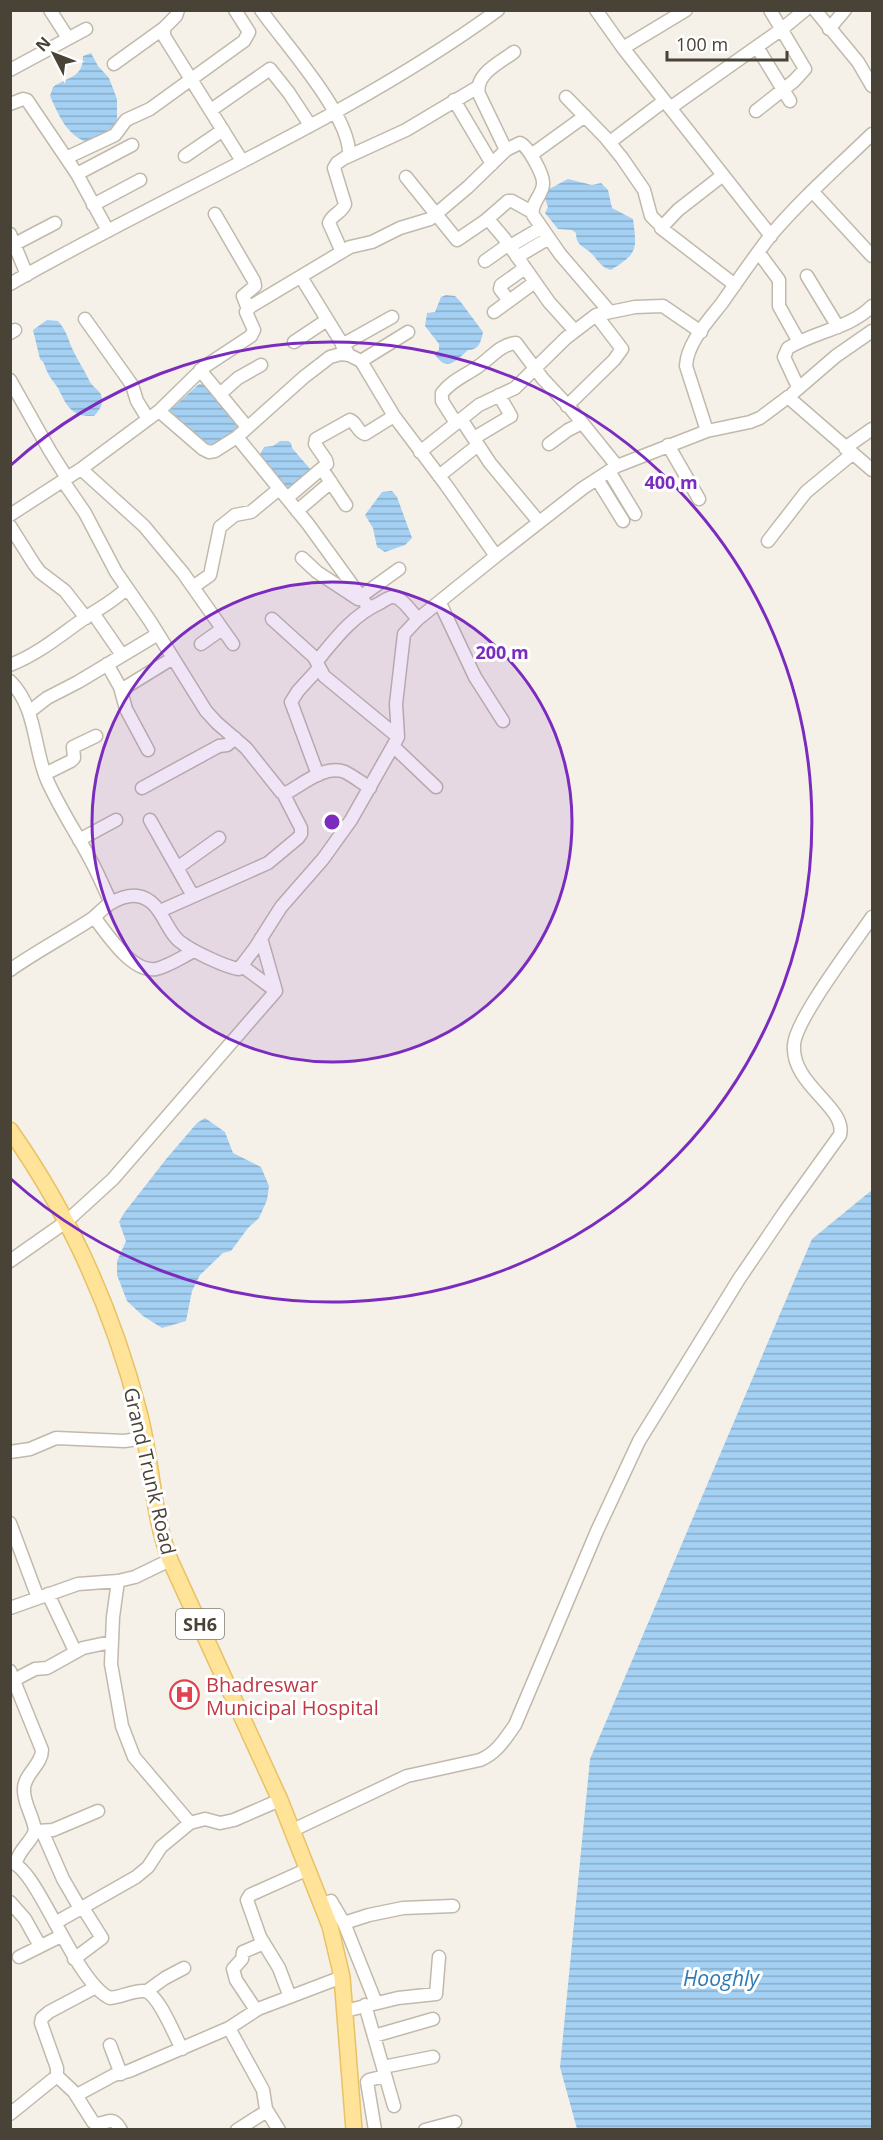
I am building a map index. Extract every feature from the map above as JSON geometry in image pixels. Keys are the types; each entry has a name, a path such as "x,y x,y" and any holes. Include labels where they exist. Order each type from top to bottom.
{"main road":[{"name":"Grand Trunk Road","path":"10,1130 48,1187 67,1221 91,1275 124,1361 145,1438 161,1533 170,1560 280,1800 330,1926 342,1977 354,2130"}],"street":[{"path":"50,10 68,38"},
{"path":"66,158 115,135 126,120 150,109 249,36 248,28 235,10"},
{"path":"261,10 336,112 348,147 347,157"},
{"path":"10,284 336,112 463,35 498,10"},
{"path":"596,10 623,48 771,236"},
{"path":"623,48 686,10"},
{"path":"756,111 805,69 770,10"},
{"path":"609,142 758,47 805,10"},
{"path":"815,10 858,62 873,86"},
{"path":"829,28 845,10"},
{"path":"114,63 164,28 179,11"},
{"path":"164,28 166,41 242,161"},
{"path":"10,70 86,29"},
{"path":"758,47 790,101"},
{"path":"506,150 479,94 478,87 485,73 514,52"},
{"path":"211,110 270,69 310,125"},
{"path":"342,252 329,223 345,204 334,168 338,163 406,130 478,87"},
{"path":"566,97 609,142 642,186 648,198 650,213 663,230 735,285"},
{"path":"10,104 23,99 27,100 77,174 108,231"},
{"path":"454,100 492,164"},
{"path":"531,155 585,116"},
{"path":"185,156 223,130"},
{"path":"707,431 686,366 686,357 700,332 771,236 812,191 873,134"},
{"path":"248,309 342,252 380,239 400,228 424,222 436,215 513,145 523,144 542,176 543,184 532,212"},
{"path":"77,174 132,145"},
{"path":"662,227 678,210 723,175"},
{"path":"406,177 457,240 488,219 510,200 532,212 568,264 609,311"},
{"path":"93,205 140,180"},
{"path":"812,191 873,256"},
{"path":"10,515 81,469 159,411 200,370 251,336 254,330 247,315 248,309 243,296 255,286 254,281 215,214"},
{"path":"488,219 518,257 534,282 575,331"},
{"path":"27,274 13,239 55,223"},
{"path":"485,261 509,245 545,233"},
{"path":"518,257 545,233"},
{"path":"759,253 779,280 779,306 799,342"},
{"path":"509,301 501,285 525,268"},
{"path":"807,276 838,327"},
{"path":"301,277 345,350 361,361 394,416 496,556"},
{"path":"494,312 534,282"},
{"path":"420,452 479,405 515,388 575,331 596,315 609,311 663,306 700,332"},
{"path":"798,387 784,354 788,348 857,318 873,306"},
{"path":"567,405 614,360 622,349 596,315"},
{"path":"159,411 209,452 215,451 237,437 330,357 341,354 392,317"},
{"path":"85,319 132,385 148,419"},
{"path":"294,342 327,320"},
{"path":"10,970 94,917 111,903 136,896 143,897 160,911 174,936 194,951 236,969 242,966 281,907 323,859 351,820 396,741 396,704 403,640 408,629 539,522 613,468 707,431 760,418 789,397 836,356 873,331"},
{"path":"361,361 408,332"},
{"path":"539,522 442,400 442,393 461,376 478,367 500,349 516,343 535,370 582,423 613,468 635,514"},
{"path":"220,394 238,378 261,365"},
{"path":"200,370 247,427"},
{"path":"10,380 127,588 206,711 246,748 283,793 301,828 298,838 267,863 160,911"},
{"path":"439,476 476,441 511,416 499,395"},
{"path":"789,397 848,451 873,470"},
{"path":"193,587 210,575 220,527 235,515 251,512 323,469 327,462 315,444 316,439 350,420 360,432 365,434 394,416"},
{"path":"549,444 582,423"},
{"path":"768,541 806,492 873,429"},
{"path":"237,437 297,511 365,602"},
{"path":"668,445 699,499"},
{"path":"81,469 144,526 193,587 233,644"},
{"path":"323,469 346,505"},
{"path":"597,479 623,521"},
{"path":"297,511 331,482"},
{"path":"10,526 40,572 60,585 89,615 122,655"},
{"path":"302,558 317,572 365,602 397,598 418,619"},
{"path":"318,775 291,702 340,633 365,602 399,568"},
{"path":"10,665 43,650 89,615 111,603 127,588"},
{"path":"440,603 475,677 503,721"},
{"path":"272,618 318,665 324,676 396,741 436,787"},
{"path":"201,644 222,628"},
{"path":"29,712 47,698 158,634"},
{"path":"121,690 173,658"},
{"path":"107,664 121,690 126,710 148,750"},
{"path":"10,681 20,693 29,712 45,774 111,903"},
{"path":"45,774 72,759 73,747 96,736"},
{"path":"142,788 219,746 227,745 235,738"},
{"path":"283,793 318,775 334,771 345,772 370,788"},
{"path":"79,840 116,820"},
{"path":"150,820 193,896"},
{"path":"177,868 219,838"},
{"path":"293,1830 407,1776 489,1756 497,1750 515,1725 597,1530 639,1441 739,1279 840,1135 842,1128 837,1116 799,1071 794,1059 794,1044 796,1032 873,916"},
{"path":"94,917 132,961 146,968 158,968 194,951"},
{"path":"261,938 276,991"},
{"path":"242,966 276,991"},
{"path":"10,1261 67,1221 113,1179 276,991"},
{"path":"10,1452 30,1449 56,1438 124,1441 145,1438"},
{"path":"10,1523 43,1596 75,1651"},
{"path":"10,1608 78,1584 118,1581 135,1577 170,1560"},
{"path":"118,1581 111,1642 111,1664 122,1726 129,1746 141,1767 190,1823"},
{"path":"74,1959 102,1938 63,1879 39,1831 24,1789 26,1780 41,1758 42,1750 12,1676 47,1668 75,1651 111,1642"},
{"path":"55,1923 142,1872 161,1847 190,1823 205,1819 220,1823 234,1821 280,1800"},
{"path":"98,1811 53,1830 39,1831 18,1853 13,1863 32,1881 74,1959 96,1987 110,1998 147,1991 184,1968"},
{"path":"290,1997 279,1968 264,1943 248,1904 248,1897 308,1869"},
{"path":"322,1905 331,1901 344,1923 370,2004 374,2036 394,2106"},
{"path":"10,1902 25,1919 40,1946"},
{"path":"344,1923 403,1908 453,1906"},
{"path":"19,1957 61,1936"},
{"path":"256,2010 236,1980 232,1969 242,1959 243,1952 264,1943"},
{"path":"345,2011 370,2004 436,1994 439,1957"},
{"path":"76,2095 229,2028 256,2010 342,1977"},
{"path":"96,1987 49,2012 42,2018 41,2023 57,2068 57,2076 76,2095 93,2122 96,2124 116,2121 121,2130"},
{"path":"147,1991 165,2013 182,2049"},
{"path":"374,2036 433,2019"},
{"path":"229,2028 262,2090 263,2104 279,2130"},
{"path":"110,2045 121,2074"},
{"path":"375,2130 369,2080 384,2072 433,2057"},
{"path":"10,2114 57,2076"},
{"path":"237,2130 267,2111"},
{"path":"425,2130 455,2122"}],"water":[{"path":"91,53 98,66 109,78 117,99 117,120 111,131 89,143 81,140 69,130 60,118 50,96 53,87 78,73 83,56"},
{"path":"568,179 592,185 601,183 608,190 612,208 633,219 634,250 631,255 611,270 602,266 590,252 579,244 576,233 572,230 558,229 545,213 548,207 544,196 549,189"},
{"path":"455,296 460,301 483,332 477,347 468,350 455,361 447,364 438,359 434,353 439,350 439,344 425,326 427,313 435,312 441,297"},
{"path":"47,320 58,321 90,383 100,393 102,404 94,416 80,415 71,409 40,359 33,330"},
{"path":"199,384 212,391 241,429 209,450 168,412"},
{"path":"280,441 291,443 292,448 311,470 288,495 258,458 264,447 273,446"},
{"path":"392,491 397,497 412,538 405,545 385,552 377,547 373,528 365,515 382,492"},
{"path":"205,1118 225,1132 233,1153 261,1167 269,1186 267,1200 259,1218 248,1228 231,1251 223,1253 200,1275 192,1291 186,1321 162,1328 143,1316 127,1301 117,1275 117,1261 126,1241 119,1222 167,1158 197,1123"},
{"name":"Hooghly","path":"872,1190 872,2129 577,2129 560,2067 590,1759 812,1239"}],"place":[{"name":"Bhadreswar Municipal Hospital","path":"185,1695"}]}
